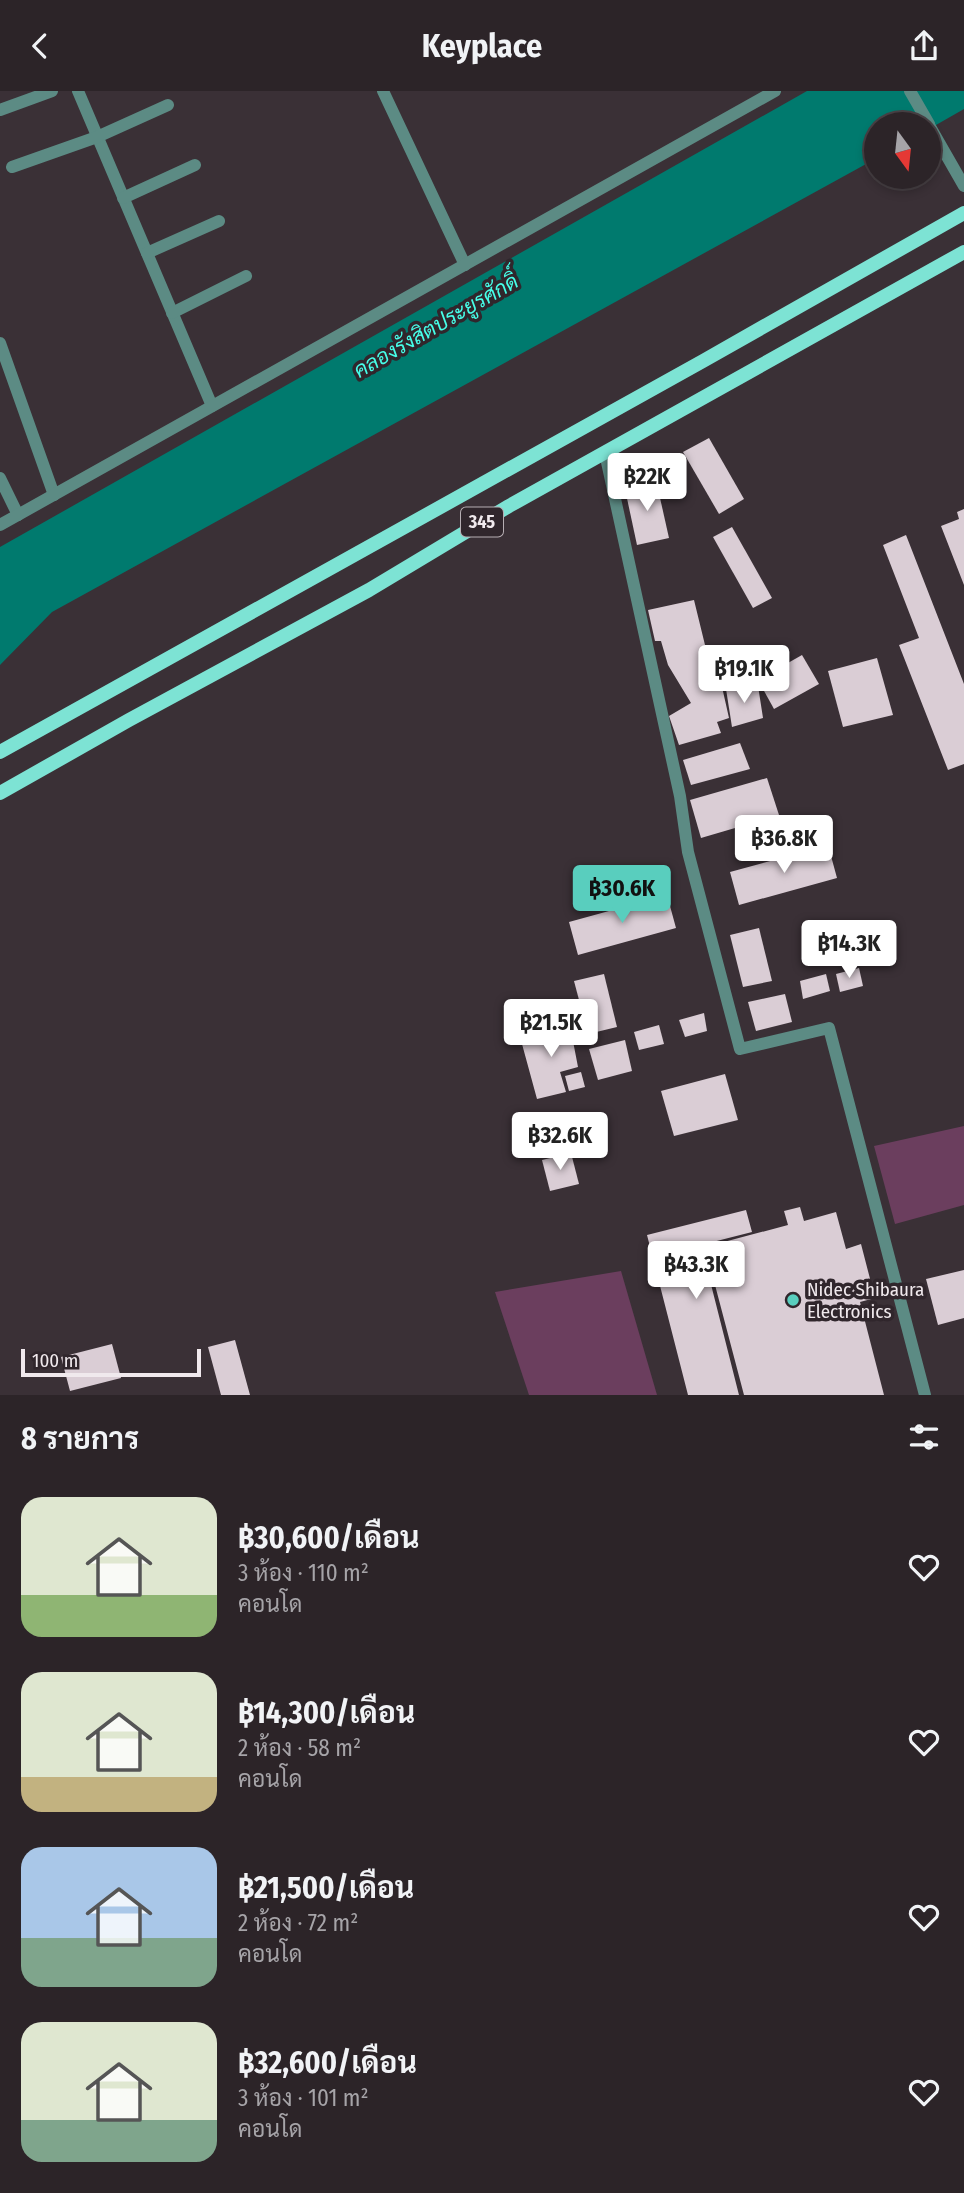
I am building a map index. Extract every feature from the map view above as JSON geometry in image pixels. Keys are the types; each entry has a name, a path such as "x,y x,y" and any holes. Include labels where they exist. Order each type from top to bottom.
{"main road":[{"name":"345","path":"0,752 964,213"},
{"name":"345","path":"0,793 141,713 369,590 509,506 964,252"}],"street":[{"path":"0,110 52,91"},
{"path":"78,91 212,407"},
{"path":"383,91 465,265"},
{"path":"0,524 775,91"},
{"path":"910,91 922,112"},
{"path":"12,167 97,137 169,105"},
{"path":"942,148 964,186"},
{"path":"123,198 195,166"},
{"path":"146,253 219,221"},
{"path":"172,313 246,276"},
{"path":"0,343 54,495"},
{"path":"605,453 680,796 688,852 740,1049 829,1028 925,1395"},
{"path":"0,478 18,515"}],"shaded area":[{"path":"964,1126 964,1205 895,1224 874,1146"},
{"path":"621,1271 657,1395 529,1395 495,1292"}],"water":[{"name":"คลองรังสิตประยูรศักดิ์","path":"807,91 964,91 964,109 942,122 942,112 864,112 864,165 52,612 0,665 0,547"}],"building":[{"path":"709,438 744,499 719,514 683,452"},
{"path":"656,480 669,538 637,545 625,489"},
{"path":"964,509 964,585 941,526 959,519 957,512"},
{"path":"732,527 772,598 753,608 713,537"},
{"path":"906,535 964,684 964,764 948,770 899,645 919,638 883,545"},
{"path":"694,600 705,645 724,674 720,678 729,718 717,722 721,733 679,745 669,716 691,703 668,665 661,641 655,641 648,610"},
{"path":"802,655 819,684 774,709 758,680"},
{"path":"877,658 893,715 843,727 828,671"},
{"path":"758,686 763,718 732,727 726,689"},
{"path":"740,743 750,769 691,785 683,760"},
{"path":"767,778 779,815 701,838 690,800"},
{"path":"828,845 837,878 739,905 730,872"},
{"path":"667,895 676,928 578,955 569,922"},
{"path":"759,928 772,981 743,987 730,935"},
{"path":"859,968 863,986 840,992 836,974"},
{"path":"604,974 617,1027 588,1034 574,981"},
{"path":"826,974 830,991 803,999 800,981"},
{"path":"785,994 792,1022 756,1031 748,1002"},
{"path":"567,1010 578,1067 560,1072 566,1092 537,1099 522,1044 562,1033 556,1013"},
{"path":"704,1013 707,1031 685,1037 679,1020"},
{"path":"659,1025 664,1044 639,1050 634,1032"},
{"path":"625,1040 632,1071 598,1080 589,1049"},
{"path":"581,1072 585,1087 569,1091 565,1076"},
{"path":"725,1074 738,1120 674,1136 661,1091"},
{"path":"571,1153 579,1184 550,1191 542,1160"},
{"name":"Nidec Shibaura Electronics","path":"800,1207 804,1221 836,1212 846,1249 861,1244 875,1298 860,1302 884,1395 744,1395 705,1247 788,1225 784,1211"},
{"path":"746,1210 752,1232 701,1245 739,1395 688,1395 647,1235"},
{"path":"964,1270 964,1318 938,1325 926,1279"},
{"path":"235,1340 250,1395 221,1395 208,1347"},
{"path":"112,1344 121,1378 70,1391 61,1357"}],"place":[{"name":"Nidec Shibaura Electronics","path":"793,1300"}]}
